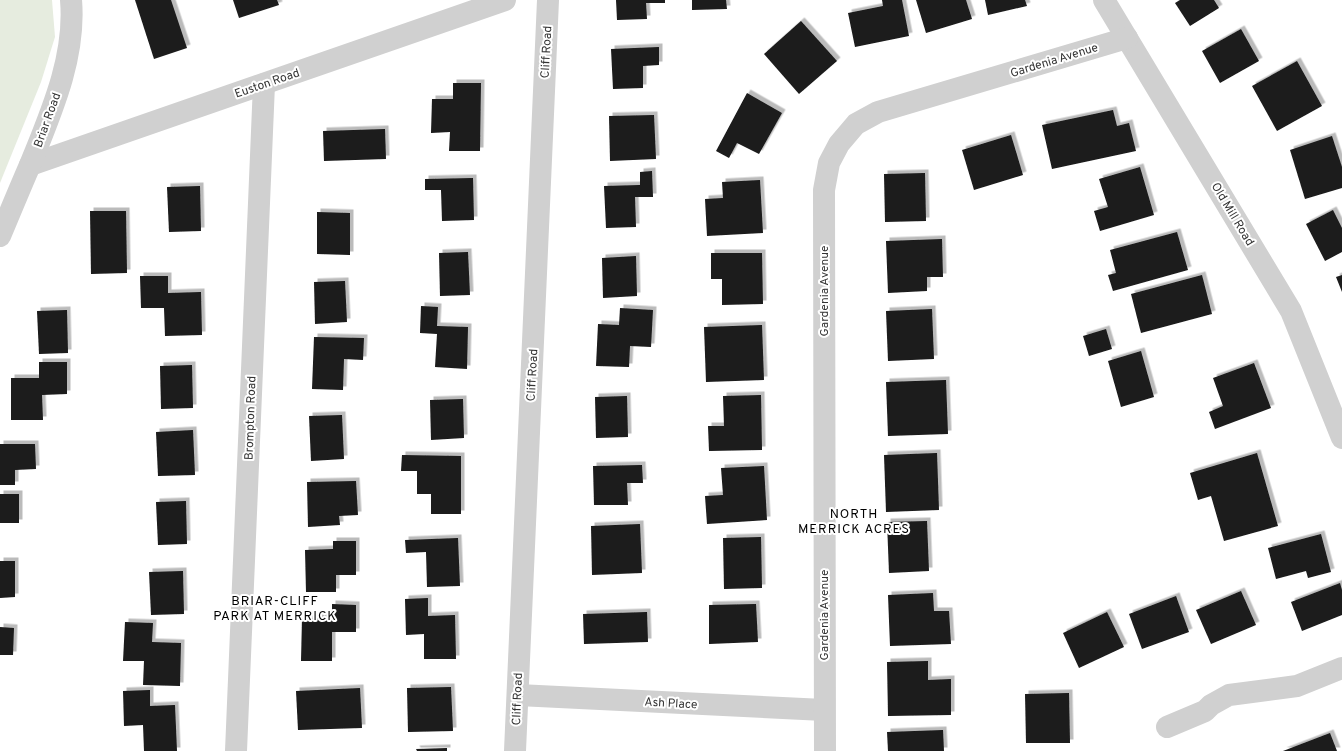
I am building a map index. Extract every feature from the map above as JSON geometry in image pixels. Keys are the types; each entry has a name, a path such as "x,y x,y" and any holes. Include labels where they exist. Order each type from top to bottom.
{"street":[{"name":"Briar Road","path":"0,236 49,120 68,60 73,18 72,0"},
{"name":"Euston Road","path":"30,165 504,0"},
{"name":"Cliff Road","path":"515,751 548,0"},
{"name":"Old Mill Road","path":"1104,0 1291,311 1342,438"},
{"name":"Gardenia Avenue","path":"825,751 824,190 829,163 839,144 856,124 878,112 1127,38"},
{"name":"Brompton Road","path":"236,751 264,84"},
{"path":"1167,727 1205,711 1211,705 1229,695 1297,686 1342,668"},
{"name":"Ash Place","path":"518,695 824,710"}],"shaded area":[{"path":"0,0 52,0 55,37 41,82 0,183"}],"building":[{"path":"135,0 171,0 187,48 154,59"},
{"path":"233,0 277,0 279,5 239,18"},
{"path":"616,0 665,0 665,3 646,3 647,19 617,20"},
{"path":"692,0 726,0 727,9 692,10"},
{"path":"882,0 902,0 909,36 855,47 848,13 883,6"},
{"path":"916,0 966,0 972,19 926,33"},
{"path":"985,0 1025,0 1027,6 988,15"},
{"path":"1180,0 1214,0 1219,8 1190,26 1175,3"},
{"path":"801,21 837,61 799,94 764,54"},
{"path":"1241,29 1259,61 1220,83 1202,51"},
{"path":"659,47 659,65 643,66 643,88 613,89 611,49"},
{"path":"1297,61 1322,106 1277,131 1252,86"},
{"path":"453,83 481,83 480,151 449,151 450,132 431,133 432,99 453,99"},
{"path":"747,93 782,113 759,154 737,143 729,158 716,151"},
{"path":"1113,110 1117,126 1129,123 1136,151 1052,169 1042,125"},
{"path":"654,115 656,159 610,161 609,116"},
{"path":"385,129 386,159 324,161 323,131"},
{"path":"1011,135 1023,175 974,190 962,150"},
{"path":"1332,136 1342,167 1342,188 1305,199 1290,150"},
{"path":"1140,167 1154,215 1100,231 1094,211 1108,207 1099,179"},
{"path":"652,171 653,197 635,197 636,227 606,228 604,186 640,185 640,172"},
{"path":"925,173 926,221 885,222 884,174"},
{"path":"473,178 474,220 442,221 441,190 425,190 425,179"},
{"path":"760,180 763,233 707,236 705,199 723,198 722,182"},
{"path":"200,186 201,231 169,232 167,187"},
{"path":"1333,210 1342,228 1342,252 1325,261 1306,224"},
{"path":"90,211 126,211 127,273 91,274"},
{"path":"317,212 350,213 350,255 317,254"},
{"path":"1177,232 1188,270 1113,291 1108,275 1116,273 1110,250"},
{"path":"942,239 943,277 927,277 927,291 888,293 886,241"},
{"path":"468,252 470,295 440,296 439,253"},
{"path":"711,253 762,253 763,304 722,305 722,279 711,279"},
{"path":"636,256 637,296 603,298 602,258"},
{"path":"1202,275 1212,314 1141,333 1131,294"},
{"path":"1342,275 1342,292 1336,277"},
{"path":"140,276 168,276 168,293 201,292 202,335 165,336 164,308 141,308"},
{"path":"345,281 347,322 315,324 314,282"},
{"path":"421,306 438,307 437,326 468,327 467,369 435,367 437,334 420,333"},
{"path":"620,308 653,310 651,347 630,346 629,367 596,366 598,324 619,325"},
{"path":"932,309 934,359 888,361 886,311"},
{"path":"67,310 68,353 39,354 37,311"},
{"path":"762,325 764,380 706,382 704,327"},
{"path":"1106,329 1112,349 1089,356 1083,336"},
{"path":"314,337 364,338 363,360 344,359 343,390 312,389"},
{"path":"1141,351 1154,397 1121,407 1108,361"},
{"path":"39,362 67,362 67,394 42,395 43,420 11,420 11,378 39,378"},
{"path":"1254,363 1271,408 1215,429 1209,412 1223,406 1213,378"},
{"path":"192,365 193,408 161,409 160,366"},
{"path":"946,380 948,434 888,436 886,382"},
{"path":"761,395 762,450 709,451 708,426 724,426 723,396"},
{"path":"627,396 628,437 596,438 595,397"},
{"path":"463,399 464,438 431,440 430,400"},
{"path":"342,415 344,459 311,461 309,416"},
{"path":"193,430 195,475 158,476 156,432"},
{"path":"0,444 35,444 36,469 15,470 15,485 0,485"},
{"path":"937,453 939,510 886,512 884,455"},
{"path":"1257,453 1278,526 1224,541 1211,496 1198,500 1190,473"},
{"path":"402,455 461,456 461,514 431,514 431,494 417,494 417,471 401,471"},
{"path":"642,465 643,483 627,483 628,505 594,505 593,466"},
{"path":"764,466 767,520 707,524 705,496 723,495 721,468"},
{"path":"356,481 358,515 339,516 340,525 308,527 307,482"},
{"path":"0,494 19,494 19,523 0,523"},
{"path":"186,501 187,544 158,545 156,502"},
{"path":"927,521 929,571 889,573 887,522"},
{"path":"640,524 642,573 592,575 591,526"},
{"path":"1321,534 1331,572 1308,578 1306,571 1276,579 1268,548"},
{"path":"761,537 762,588 724,589 723,538"},
{"path":"458,538 460,586 427,587 426,552 406,553 405,540"},
{"path":"333,541 356,541 356,575 336,575 336,592 306,592 305,550 333,549"},
{"path":"0,561 15,561 15,597 0,598"},
{"path":"183,571 184,614 151,615 149,572"},
{"path":"1340,583 1342,590 1342,615 1302,631 1291,602"},
{"path":"1241,591 1256,625 1211,644 1196,610"},
{"path":"933,593 934,611 949,611 951,644 890,646 888,595"},
{"path":"1176,596 1189,632 1142,649 1129,614"},
{"path":"428,598 428,616 455,615 456,659 424,659 424,634 406,635 405,599"},
{"path":"332,604 356,605 356,632 332,632 332,661 301,661 302,618 332,618"},
{"path":"756,604 758,642 709,644 709,605"},
{"path":"647,612 648,642 584,644 583,614"},
{"path":"1107,612 1124,647 1079,668 1063,633"},
{"path":"125,622 153,623 152,642 181,643 180,686 143,685 144,661 123,661"},
{"path":"0,627 14,628 13,655 0,655"},
{"path":"928,661 928,680 951,679 951,715 888,716 887,662"},
{"path":"451,687 453,731 408,732 407,688"},
{"path":"360,688 362,728 298,730 296,691"},
{"path":"150,690 150,706 175,705 177,751 144,751 143,725 124,726 123,691"},
{"path":"1069,693 1070,743 1026,743 1025,694"},
{"path":"943,730 944,751 888,751 887,732"},
{"path":"1330,733 1337,751 1283,751"},
{"path":"447,748 447,751 417,751 416,749"}],"district":[{"name":"NORTH MERRICK ACRES","path":"854,520"},
{"name":"BRIAR-CLIFF PARK AT MERRICK","path":"275,608"}]}
